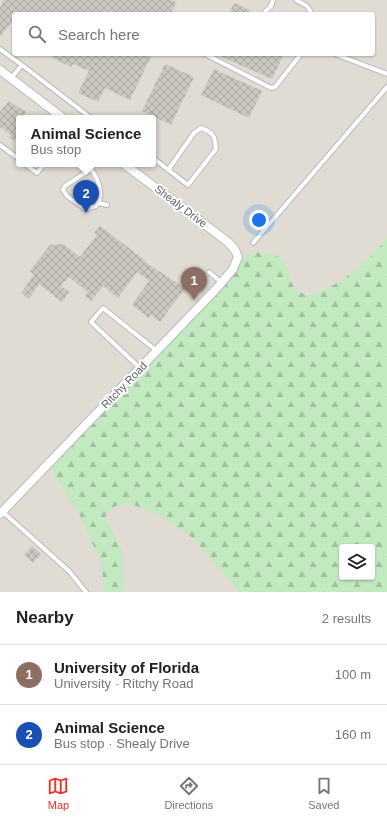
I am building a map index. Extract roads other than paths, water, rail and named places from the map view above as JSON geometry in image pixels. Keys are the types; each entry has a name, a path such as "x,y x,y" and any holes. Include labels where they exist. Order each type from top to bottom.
{"street":[{"path":"0,71 59,115"},
{"name":"Shealy Drive","path":"129,167 228,242 236,250"},
{"name":"Ritchy Road","path":"1,513 222,283 233,269 238,257 236,250"}],"lane":[{"path":"265,12 271,6 272,0"},
{"path":"296,0 307,6 311,12"},
{"path":"0,49 87,115"},
{"path":"209,56 271,88 276,87 299,56"},
{"path":"340,56 387,74"},
{"path":"11,78 22,65"},
{"path":"253,243 387,87"},
{"path":"156,160 168,170 188,185 216,149 216,138 210,131 201,128 194,133 168,170"},
{"path":"0,145 16,157"},
{"path":"29,167 37,173 42,167"},
{"path":"99,203 100,193 98,180 92,169 65,186 63,190 67,196 82,208 89,209 99,203 107,205"},
{"path":"209,272 222,283"},
{"path":"140,368 91,322 102,308 157,351"},
{"path":"1,513 69,571 86,592"}],"place":[{"name":"Animal Science","path":"86,213"},
{"name":"University of Florida","path":"194,300"}]}
